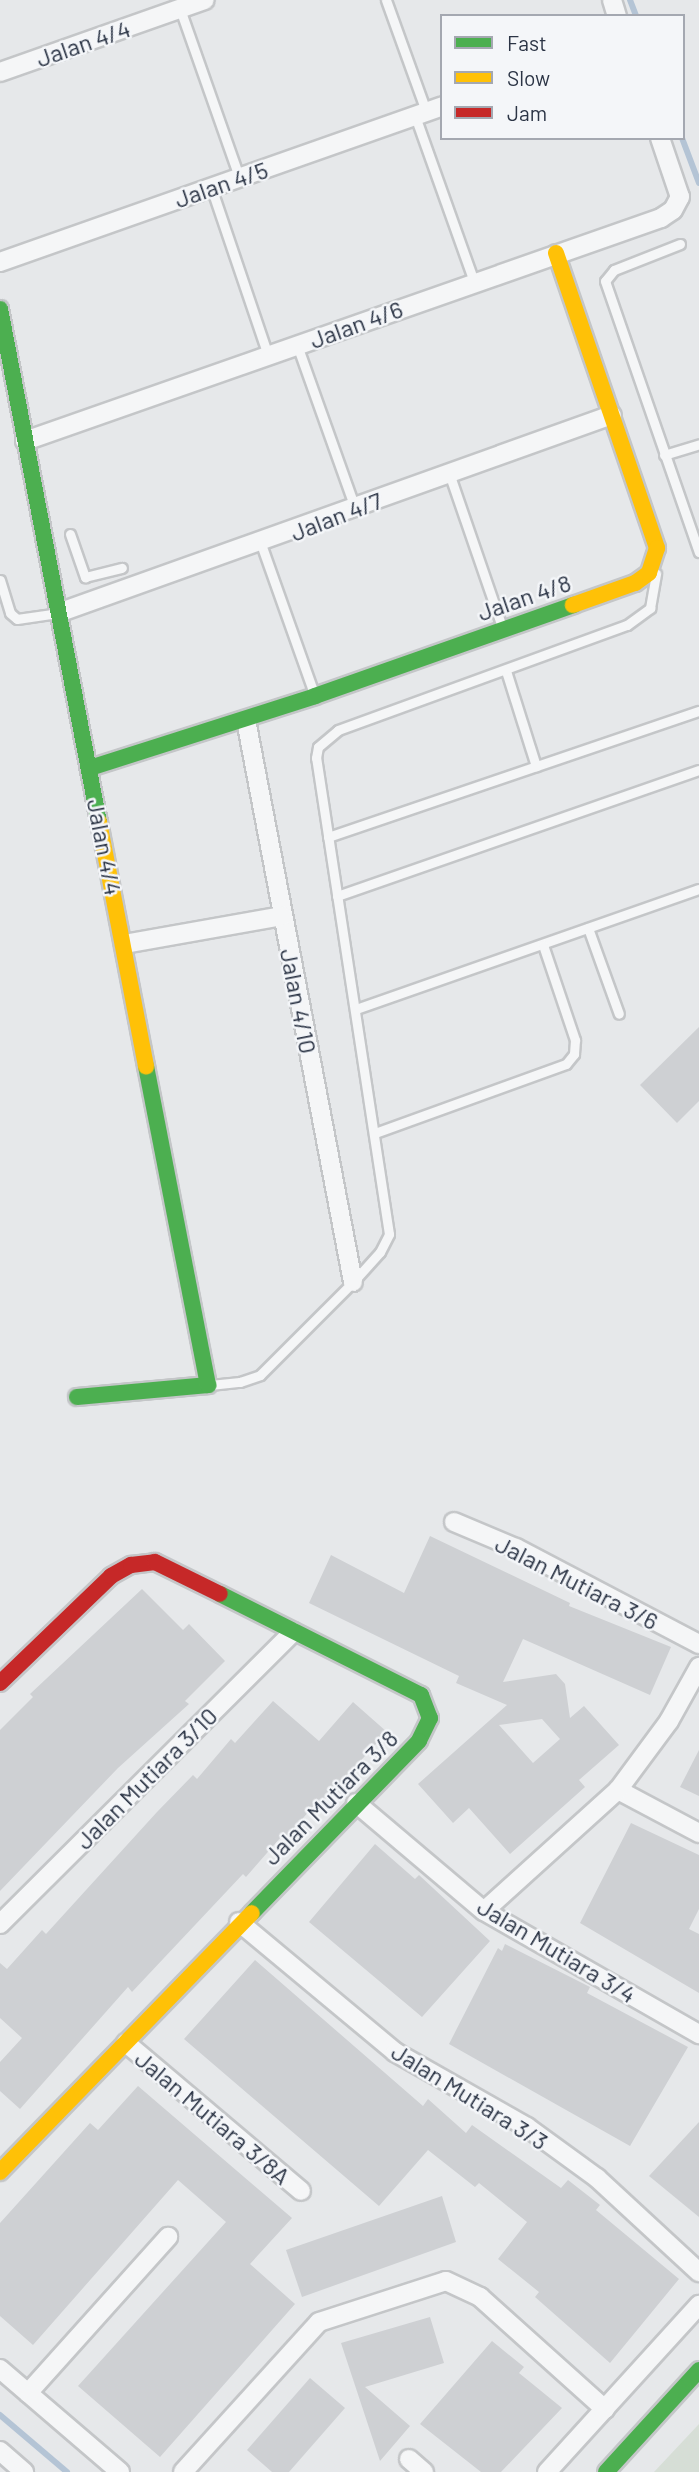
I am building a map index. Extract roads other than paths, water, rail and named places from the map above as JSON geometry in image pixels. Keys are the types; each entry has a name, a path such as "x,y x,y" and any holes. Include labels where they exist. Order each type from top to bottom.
{"street":[{"name":"Jalan 4/4","path":"0,72 205,0"},
{"name":"Jalan 4/5","path":"0,262 427,111"},
{"name":"Jalan 4/6","path":"24,441 661,218 673,210 680,197 661,140"},
{"path":"556,253 654,533 655,564"},
{"name":"Jalan 4/4","path":"0,309 208,1385"},
{"name":"Jalan 4/7","path":"58,613 261,544 612,415"},
{"name":"Jalan 4/8","path":"90,768 246,720 502,627 635,583 655,564"},
{"name":"Jalan 4/10","path":"246,720 353,1282"},
{"path":"124,944 283,916"},
{"path":"78,1397 208,1385"},
{"name":"Jalan Mutiara 3/6","path":"454,1522 516,1548 699,1644"},
{"name":"Jalan Mutiara 3/8","path":"0,1684 122,1567 155,1562 421,1695 429,1709 428,1728 419,1741 239,1922 126,2043 4,2161"},
{"name":"Jalan Mutiara 3/10","path":"0,1924 293,1632"},
{"path":"484,1911 618,1790 669,1721 699,1667"},
{"path":"618,1790 699,1833"},
{"name":"Jalan Mutiara 3/4","path":"356,1803 484,1911 699,2034"},
{"name":"Jalan Mutiara 3/3","path":"239,1922 395,2052 527,2127 597,2178 699,2272"},
{"name":"Jalan Mutiara 3/8A","path":"126,2043 301,2191"},
{"path":"28,2393 168,2237"},
{"path":"183,2472 319,2322 446,2281 480,2297 605,2409"},
{"path":"547,2472 699,2305"},
{"path":"0,2369 120,2472"},
{"path":"606,2472 699,2370"},
{"path":"0,2451 24,2472"},
{"path":"409,2459 424,2472"}],"lane":[{"path":"386,0 427,111 474,282"},
{"path":"180,9 239,177"},
{"path":"211,187 268,355"},
{"path":"680,244 614,270 606,281 699,552"},
{"path":"297,345 355,509"},
{"path":"664,455 699,443"},
{"path":"449,473 502,627"},
{"path":"70,534 82,572 90,577 122,568"},
{"path":"261,544 315,696"},
{"path":"208,1385 240,1382 260,1375 353,1282 380,1252 389,1234 316,758 324,739 640,618 654,596 655,564"},
{"path":"103,573 110,595"},
{"path":"0,580 10,614 17,619 58,613"},
{"path":"506,671 536,766"},
{"path":"328,837 699,711"},
{"path":"337,896 699,770"},
{"path":"356,1009 699,889"},
{"path":"588,928 619,1014"},
{"path":"375,1133 566,1063 574,1054 575,1040 543,945"}],"waterway":[{"path":"630,0 635,14"},
{"path":"683,140 699,183"},
{"path":"0,2415 67,2472"}]}
